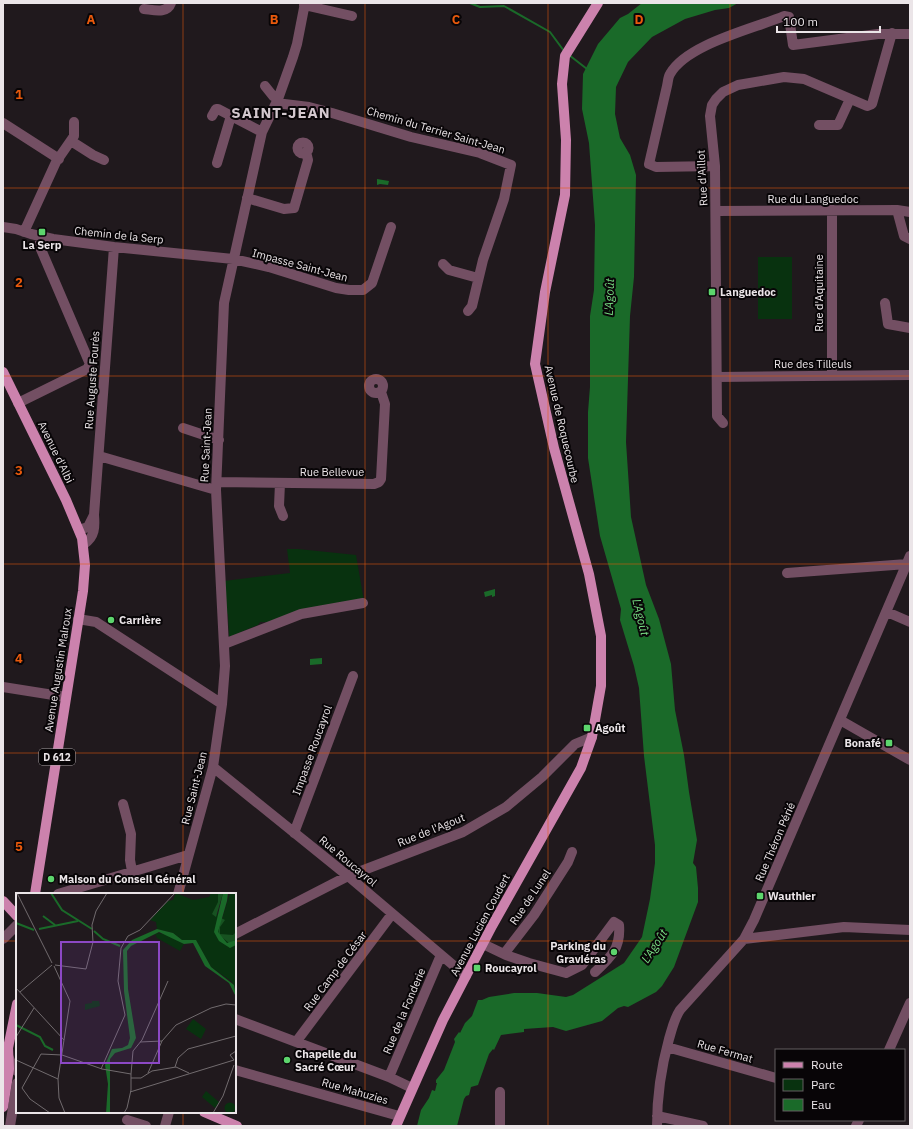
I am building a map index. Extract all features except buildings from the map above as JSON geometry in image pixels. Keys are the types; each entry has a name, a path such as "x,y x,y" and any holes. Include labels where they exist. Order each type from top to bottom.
{"main road":[{"name":"Avenue de Roquecourbe","path":"592,737 601,686 601,636 589,574 554,448 535,364 545,292 565,195 566,140 562,84 566,53 598,3"},
{"name":"Avenue d'Albi","path":"3,372 66,500 84,544"},
{"name":"Avenue Augustin Malroux","path":"35,893 85,573 84,544"},
{"name":"Avenue Lucien Coudert","path":"396,1126 399,1116 443,1020 483,944 581,768 592,737"},
{"path":"3,901 16,915"},
{"path":"3,1107 9,1070 10,1032 16,1009"},
{"path":"206,1113 237,1126"}],"street":[{"path":"144,9 164,11 171,3"},
{"path":"305,4 352,16"},
{"name":"Rue Saint-Jean","path":"178,893 213,767 222,704 225,666 217,486 224,303 262,132 286,78 297,44 305,4"},
{"path":"715,166 656,167 649,164 668,75 685,57 715,40 784,16 789,17 793,45 892,33 910,34"},
{"name":"Rue d'Aillot","path":"723,423 717,416 716,211 715,166 710,116 712,105 722,92 731,87 784,77 804,80 867,106 872,104 892,33"},
{"path":"265,86 277,101"},
{"path":"819,125 838,125 850,99"},
{"name":"Chemin du Terrier Saint-Jean","path":"277,101 332,112 411,137 480,153 510,165 504,199 488,243 472,306 468,311"},
{"path":"212,116 218,109 262,132"},
{"path":"217,163 231,116"},
{"path":"24,232 56,162 74,136 74,122"},
{"path":"3,123 59,159"},
{"path":"71,141 104,160"},
{"path":"247,198 284,209 294,208 308,160 306,152"},
{"name":"Rue d'Aquitaine","path":"832,210 832,376"},
{"path":"897,210 904,236 910,239"},
{"name":"Rue du Languedoc","path":"716,211 897,210 910,212"},
{"name":"Chemin de la Serp","path":"3,227 16,229 40,237 114,248 233,260"},
{"name":"Impasse Saint-Jean","path":"233,260 269,267 336,288 363,290 372,283 391,227"},
{"path":"18,403 87,369 90,364 41,250 39,243 40,237"},
{"name":"Rue Auguste Fourès","path":"84,544 89,541 95,526 94,515 114,248"},
{"path":"444,264 449,270 478,278"},
{"path":"884,303 888,324 910,328"},
{"path":"717,358 724,370 733,377"},
{"name":"Rue des Tilleuls","path":"717,377 910,375"},
{"name":"Rue Bellevue","path":"99,456 217,486 280,483 374,484 379,482 381,479 385,404 381,392"},
{"path":"184,428 219,440"},
{"path":"280,483 280,506 282,516"},
{"path":"79,530 88,527 94,515"},
{"path":"786,573 908,560"},
{"name":"Rue Théron Périé","path":"657,1121 658,1094 667,1047 675,1018 680,1010 744,939 754,920 908,560"},
{"path":"224,644 301,614 363,603"},
{"path":"887,612 910,622"},
{"path":"78,619 96,622 222,704"},
{"name":"Impasse Roucayrol","path":"294,833 353,676"},
{"path":"3,687 66,697"},
{"path":"840,720 910,760"},
{"name":"Rue de l'Agout","path":"236,933 348,876 463,832 506,807 542,777 575,744 592,737"},
{"name":"Rue Roucayrol","path":"213,767 348,876 466,976"},
{"path":"123,804 135,834 130,860 132,871"},
{"name":"Rue de Lunel","path":"504,954 534,915 568,862 572,852"},
{"path":"61,893 188,855"},
{"name":"Rue Camp de César","path":"296,1042 392,914"},
{"path":"483,944 504,954 529,963 566,973 582,965 614,922 619,925 620,934 616,947 611,957 595,972"},
{"path":"3,939 16,926"},
{"path":"744,939 844,927 910,930"},
{"name":"Rue de la Fonderie","path":"389,1077 441,955"},
{"path":"889,1049 910,1003"},
{"path":"236,1019 389,1077 412,1088"},
{"name":"Rue Fermat","path":"667,1047 775,1078"},
{"path":"9,1056 14,1069 16,1070"},
{"name":"Rue Mahuzies","path":"236,1070 399,1116"},
{"path":"10,1126 16,1089"},
{"path":"500,1092 500,1126"},
{"path":"164,1126 169,1113"},
{"path":"127,1120 146,1126"},
{"path":"657,1121 703,1126"}],"green space":[{"path":"758,257 792,257 792,319 758,319"},
{"path":"287,549 356,555 364,601 268,623 260,622 258,625 229,637 224,581 290,573"}],"water":[{"name":"L'Agoût","path":"642,3 738,3 729,8 715,10 685,19 652,37 628,62 616,87 615,114 620,138 630,155 636,175 634,277 630,316 626,442 631,517 646,585 659,619 671,664 675,710 684,755 697,840 693,863 696,867 698,902 674,967 662,986 656,992 628,1007 624,1006 618,1008 602,1021 566,1031 553,1027 524,1029 524,1032 501,1035 494,1050 493,1049 489,1054 478,1085 471,1087 469,1095 464,1099 457,1126 417,1126 421,1110 429,1098 432,1090 435,1091 437,1083 436,1080 444,1070 455,1042 454,1039 472,1016 478,1000 514,993 537,993 566,997 573,995 624,963 642,937 650,899 655,863 655,845 644,756 639,688 620,620 621,609 600,536 588,458 590,316 594,290 595,225 589,143 582,109 583,74 598,44 620,18 628,14"},
{"path":"377,179 389,181 388,185 377,185"},
{"path":"495,589 495,596 492,597 492,595 485,597 484,592"},
{"path":"322,658 322,664 310,665 310,659"}],"waterway":[{"path":"470,3 480,7 504,6 550,32 564,51"},
{"path":"569,55 587,69"}],"place":[{"name":"La Serp","path":"42,232"},
{"name":"Languedoc","path":"712,292"},
{"name":"Carrière","path":"111,620"},
{"name":"Agoût","path":"587,728"},
{"name":"Bonafé","path":"889,743"},
{"name":"Maison du Conseil Général","path":"51,879"},
{"name":"Wauthier","path":"760,896"},
{"name":"Parking du Graviéras","path":"614,952"},
{"name":"Roucayrol","path":"477,968"},
{"name":"Chapelle du Sacré Cœur","path":"287,1060"}],"district":[{"name":"SAINT-JEAN","path":"281,112"}]}
